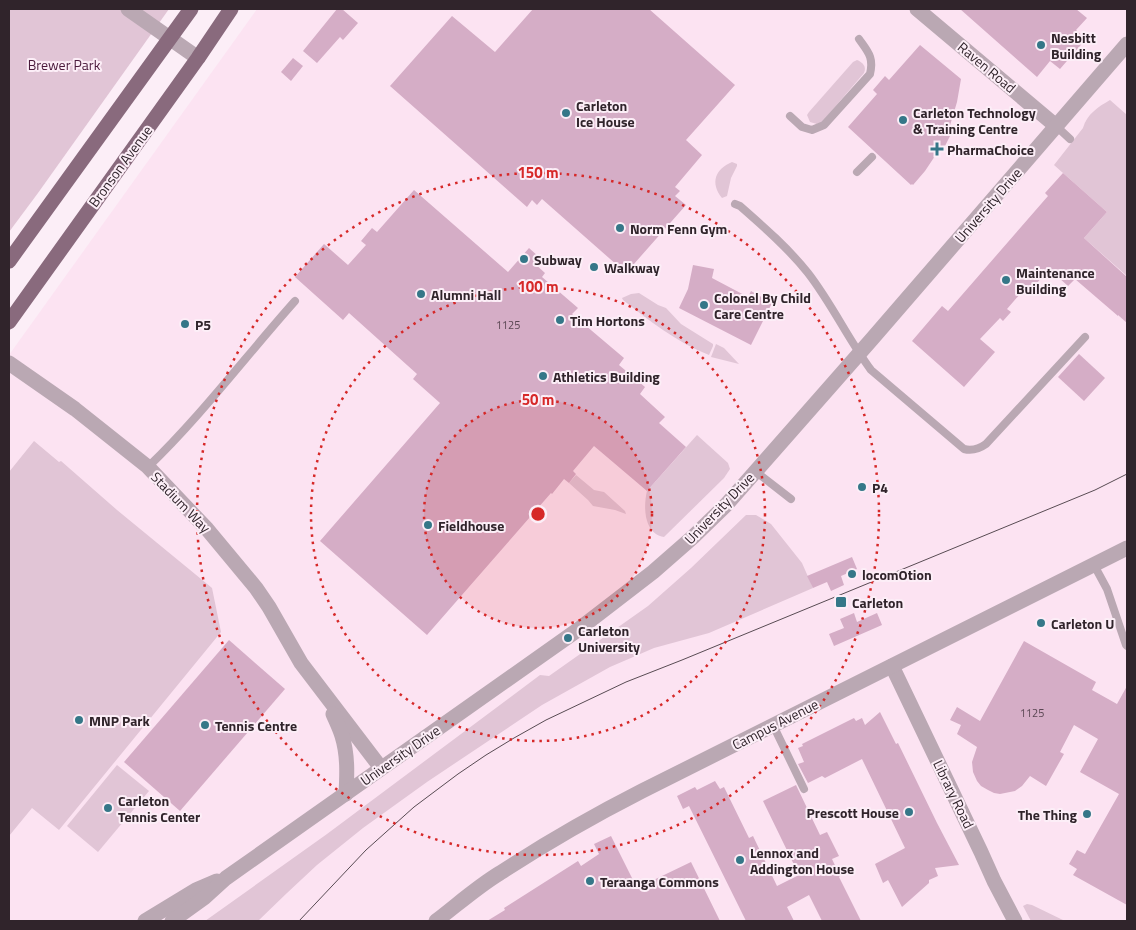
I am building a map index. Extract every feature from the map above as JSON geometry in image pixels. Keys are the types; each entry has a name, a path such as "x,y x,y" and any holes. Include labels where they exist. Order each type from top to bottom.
{"main road":[{"path":"9,260 190,9"},
{"name":"Bronson Avenue","path":"9,322 231,9"}],"street":[{"path":"128,9 198,58"},
{"name":"Raven Road","path":"917,9 1056,126"},
{"name":"University Drive","path":"172,921 204,898 226,878 580,629 635,588 705,526 726,505 859,354 1127,44"},
{"name":"Stadium Way","path":"9,364 75,409 148,467 207,529 248,578 269,607 301,663 382,768"},
{"name":"Campus Avenue","path":"439,920 499,873 546,843 591,818 1127,548"},
{"name":"Library Road","path":"892,666 982,852 994,881 1016,921"},
{"name":"Stadium Way","path":"313,680 333,714 343,737 347,766 346,794"},
{"name":"University Drive","path":"145,921 196,890 226,878"}],"lane":[{"path":"790,116 802,127 812,130 824,125 870,74 871,59 860,38"},
{"path":"1056,126 1070,139"},
{"path":"857,172 872,157"},
{"path":"735,204 740,206 783,245 808,273 870,370 964,449 970,451 986,444 1085,337"},
{"path":"148,467 205,405 294,301"},
{"path":"755,471 791,499"},
{"path":"1094,565 1106,589 1127,646"},
{"path":"773,726 804,789"}],"shaded area":[{"name":"Carleton University","path":"257,9 1127,9 1127,921 9,921 9,355"}],"green space":[{"name":"Brewer Park","path":"9,9 169,9 9,232"},
{"path":"857,60 864,65 864,73 822,122 817,124 810,122 807,115 809,112 853,62"},
{"path":"1110,100 1127,115 1127,276 1084,238 1107,212 1054,165 1083,128 1090,115"},
{"path":"732,162 737,164 737,166 731,178 727,196 722,198 716,187 716,177 722,168"},
{"path":"639,293 666,308 681,324 713,344 709,355 686,344 664,330 622,298"},
{"path":"716,344 724,348 739,364 711,357"},
{"path":"697,435 728,463 730,469 724,478 664,537 657,535 652,531 646,519 647,491"},
{"name":"MNP Park","path":"34,441 59,462 61,461 212,588 221,632 59,830 32,808 9,836 9,472"},
{"path":"576,475 594,490 604,492 626,514 593,506 569,483"},
{"path":"746,515 756,515 771,524 802,563 813,588 709,633 654,648 610,667 542,705 427,782 363,828 317,865 258,921 205,921 327,834 540,675 549,676 648,606"},
{"name":"Carleton Tennis Center","path":"117,765 149,791 98,852 67,826"},
{"path":"1027,904 1065,921 1031,921 1023,906"}],"building":[{"path":"337,9 342,9 358,23 343,40 340,37 317,63 303,51"},
{"name":"Carleton Ice House","path":"533,9 649,9 735,85 686,140 702,155 675,187 680,191 675,196 686,205 626,273 542,199 537,205 532,200 527,207 390,86 452,16 495,52"},
{"name":"Nesbitt Building","path":"960,9 1076,9 1087,18 1076,30 1086,39 1060,69 1050,61 1037,77"},
{"name":"Carleton Technology & Training Centre","path":"920,45 961,79 957,102 948,132 951,134 943,150 941,147 925,171 911,185 848,127 877,94 873,90 885,76 889,80"},
{"path":"293,58 303,66 291,81 281,72"},
{"name":"Maintenance Building","path":"1063,173 1107,212 1084,238 1127,277 1127,323 1075,279 1068,286 1049,269 1031,290 1027,286 1007,309 1011,312 1003,321 1000,318 980,339 995,352 964,387 912,341 942,306 948,311 1048,196 1045,193"},
{"path":"414,190 508,272 529,248 539,257 534,263 545,273 542,277 578,308 572,314 624,358 619,365 645,387 640,394 665,417 659,423 686,447 647,491 594,446 573,471 576,474 569,483 564,479 427,635 320,541 440,403 413,379 417,374 349,313 343,320 295,277 324,244 348,265 366,245 361,241 372,228 377,232"},
{"name":"Colonel By Child Care Centre","path":"693,265 714,269 712,278 748,297 751,291 772,303 751,345 679,308 688,289"},
{"path":"1079,354 1105,378 1084,401 1058,377"},
{"path":"852,557 857,569 841,576 844,585 831,591 827,582 813,588 807,576"},
{"path":"854,613 857,622 877,613 882,625 834,646 829,634 844,628 840,619"},
{"name":"Tennis Centre","path":"229,640 285,689 180,811 124,762"},
{"path":"1024,641 1096,682 1092,690 1117,704 1127,686 1127,905 1073,875 1077,869 1069,864 1077,850 1085,854 1119,794 1080,772 1098,739 1074,725 1060,752 1064,754 1046,786 1030,776 1015,791 1000,794 988,790 977,781 973,772 972,762 977,747 957,734 961,725 950,720 957,707 980,721"},
{"name":"Prescott House","path":"880,712 896,744 898,743 959,865 935,868 938,876 929,880 929,883 902,907 888,880 883,883 875,864 905,848 862,759 825,778 822,776 808,783 798,764 804,762 798,748 803,746 802,744 854,718 856,721 862,718 865,725"},
{"path":"715,781 720,789 724,787 749,838 753,836 777,886 799,875 763,801 796,785 820,835 827,832 839,856 832,859 861,921 822,921 809,895 787,907 794,921 746,921 689,806 683,809 677,796 695,787 697,790"},
{"name":"Teraanga Commons","path":"611,836 637,888 691,862 720,921 487,921 578,861 581,866 599,854 594,844"}],"tram line":[{"path":"299,921 366,850 414,807 486,755 546,720 626,682 1095,490 1127,474"}],"place":[{"name":"Nesbitt Building","path":"1041,45"},
{"name":"Carleton Ice House","path":"566,113"},
{"name":"Carleton Technology & Training Centre","path":"903,120"},
{"name":"PharmaChoice","path":"937,149"},
{"name":"Norm Fenn Gym","path":"620,228"},
{"name":"Subway","path":"524,259"},
{"name":"Walkway","path":"594,267"},
{"name":"Maintenance Building","path":"1006,280"},
{"name":"Alumni Hall","path":"421,294"},
{"name":"Colonel By Child Care Centre","path":"704,305"},
{"name":"Tim Hortons","path":"560,320"},
{"name":"P5","path":"185,324"},
{"name":"Athletics Building","path":"543,376"},
{"name":"P4","path":"862,487"},
{"name":"Fieldhouse","path":"428,525"},
{"name":"locomOtion","path":"852,574"},
{"name":"Carleton","path":"841,602"},
{"name":"Carleton U","path":"1041,623"},
{"name":"Carleton University","path":"568,638"},
{"name":"MNP Park","path":"79,720"},
{"name":"Tennis Centre","path":"205,725"},
{"name":"Carleton Tennis Center","path":"108,808"},
{"name":"Prescott House","path":"909,812"},
{"name":"The Thing","path":"1087,814"},
{"name":"Lennox and Addington House","path":"740,860"},
{"name":"Teraanga Commons","path":"590,881"}]}
